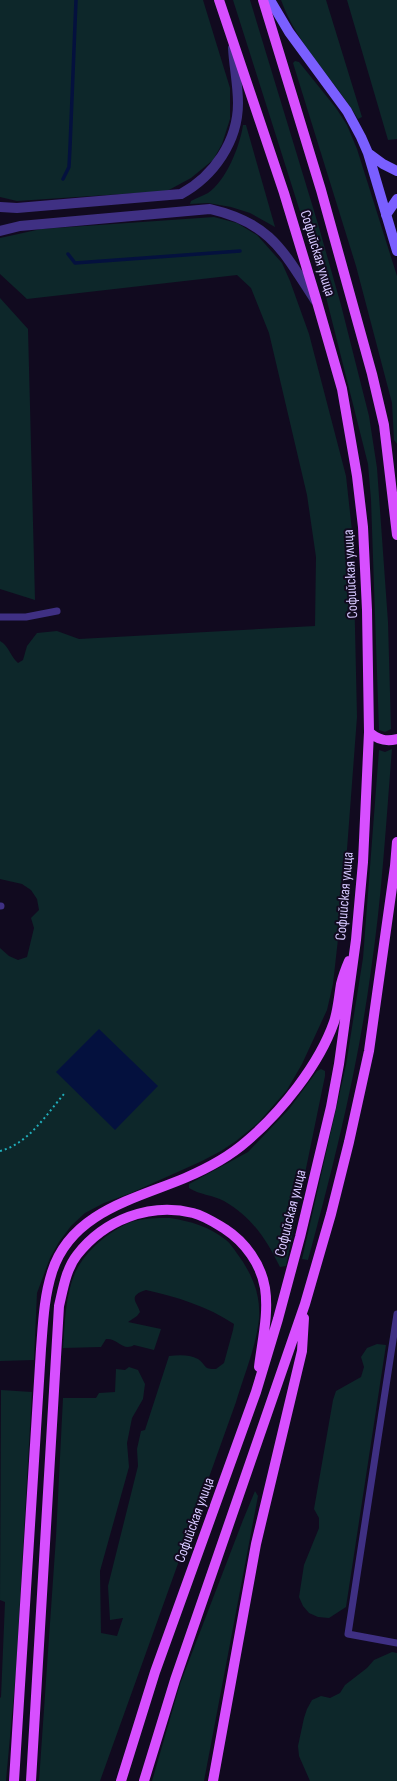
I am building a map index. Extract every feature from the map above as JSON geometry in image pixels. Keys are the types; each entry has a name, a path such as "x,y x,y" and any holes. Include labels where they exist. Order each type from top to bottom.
{"main road":[{"name":"Софийская улица","path":"122,1781 155,1672 256,1392 278,1319 300,1237 331,1107 346,1017 356,940 362,862 369,732 367,610 363,528 358,476 342,389 317,302 284,193 219,0"},
{"name":"Софийская улица","path":"263,0 321,190 372,374 384,425 397,535"},
{"path":"369,732 383,741 397,739"},
{"path":"144,1781 175,1680 305,1304 350,1142 369,1051 395,866 397,842"},
{"path":"14,1781 41,1350 45,1298 52,1271 62,1251 74,1236 103,1211 186,1177 224,1157 246,1142 263,1127 297,1086 326,1042 334,1021 342,981 356,940"},
{"path":"31,1781 59,1306 68,1274 76,1256 104,1229 121,1219 144,1212 161,1209 194,1213 208,1218 232,1234 254,1259 265,1288 263,1337 256,1392"},
{"path":"213,1781 256,1544 302,1351 305,1304"}],"street":[{"path":"270,0 288,32 305,57 347,111 361,137 368,153 397,251"},
{"path":"0,207 17,208 180,194 190,189 201,181 218,164 232,137 236,122 238,103 232,40"},
{"path":"368,153 383,164 397,171"},
{"path":"386,215 397,199"},
{"path":"0,231 20,226 210,209 221,211 241,217 266,233 284,254 317,302"}],"lane":[{"path":"0,617 26,617 57,611"},
{"path":"397,1314 348,1634 397,1643"}],"path":[{"path":"0,1151 16,1145 26,1137 64,1094"}],"green space":[{"path":"0,0 203,0 230,88 230,119 222,144 213,160 191,178 167,191 17,201 0,197"},
{"path":"233,0 250,0 318,224 341,305 369,416 377,468 388,622 391,729 385,732 379,730 371,500 368,464 322,281"},
{"path":"281,0 326,0 362,117 358,119 306,47 296,32"},
{"path":"347,0 397,0 397,139 388,140"},
{"path":"295,61 299,62 336,108 347,125 357,149 397,276 397,444 394,440 392,403 356,266 293,63"},
{"path":"243,125 246,125 275,227 250,213 231,207 208,203 190,204 191,201 208,193 221,180 239,143"},
{"path":"214,217 237,223 257,235 282,263 309,334 346,476 353,540 357,717 345,876 333,984 327,1010 302,1064 287,1090 258,1123 221,1151 131,1193 104,1203 85,1213 71,1226 59,1242 50,1258 37,1293 34,1360 0,1361 0,948 9,956 18,960 27,957 34,928 31,918 39,910 37,899 31,890 22,884 0,879 0,641 18,663 23,660 27,646 37,633 57,631 79,639 315,626 316,557 307,495 269,333 251,288 237,275 27,299 0,274 0,238 41,229"},
{"path":"0,298 28,329 35,600 0,589"},
{"path":"392,749 378,915 366,1007 352,1080 318,1224 308,1260 302,1259 346,1065 363,958 379,750 385,752"},
{"path":"321,1069 325,1071 325,1076 286,1266 280,1267 264,1238 243,1214 224,1201 189,1188 189,1184 248,1152 289,1109 317,1071"},
{"path":"170,1218 207,1228 220,1235 229,1243 246,1267 254,1283 258,1300 259,1319 255,1340 236,1402 100,1781 39,1781 56,1537 63,1398 96,1398 99,1393 115,1392 116,1369 125,1370 129,1367 138,1370 145,1384 143,1399 132,1418 127,1443 129,1467 100,1571 101,1633 117,1636 123,1618 110,1620 108,1586 138,1466 137,1449 141,1431 145,1430 169,1356 191,1356 201,1361 207,1368 216,1369 224,1363 233,1330 234,1324 213,1312 180,1299 146,1290 140,1292 135,1297 140,1312 128,1322 161,1329 154,1350 134,1345 130,1347 123,1346 110,1339 106,1339 101,1347 63,1348 69,1291 75,1273 85,1257 106,1236 131,1222 145,1219"},
{"path":"377,1344 386,1345 346,1607 329,1618 318,1617 309,1613 303,1606 299,1597 304,1565 319,1528 319,1518 314,1509 333,1400 336,1391 361,1377 364,1367 361,1357 367,1348"},
{"path":"1,1390 32,1392 16,1671 6,1781 0,1781 0,1698 5,1602 0,1600"},
{"path":"255,1491 258,1496 204,1781 152,1781 180,1684"},
{"path":"392,1652 397,1653 397,1781 310,1781 299,1756 298,1746 304,1718 312,1700 321,1696 330,1698 340,1693 345,1685 367,1668 374,1660"}],"shaded area":[{"path":"99,1029 158,1086 115,1130 56,1072"}],"waterway":[{"path":"63,179 69,167 76,0"},
{"path":"68,254 75,263 240,251"}]}
